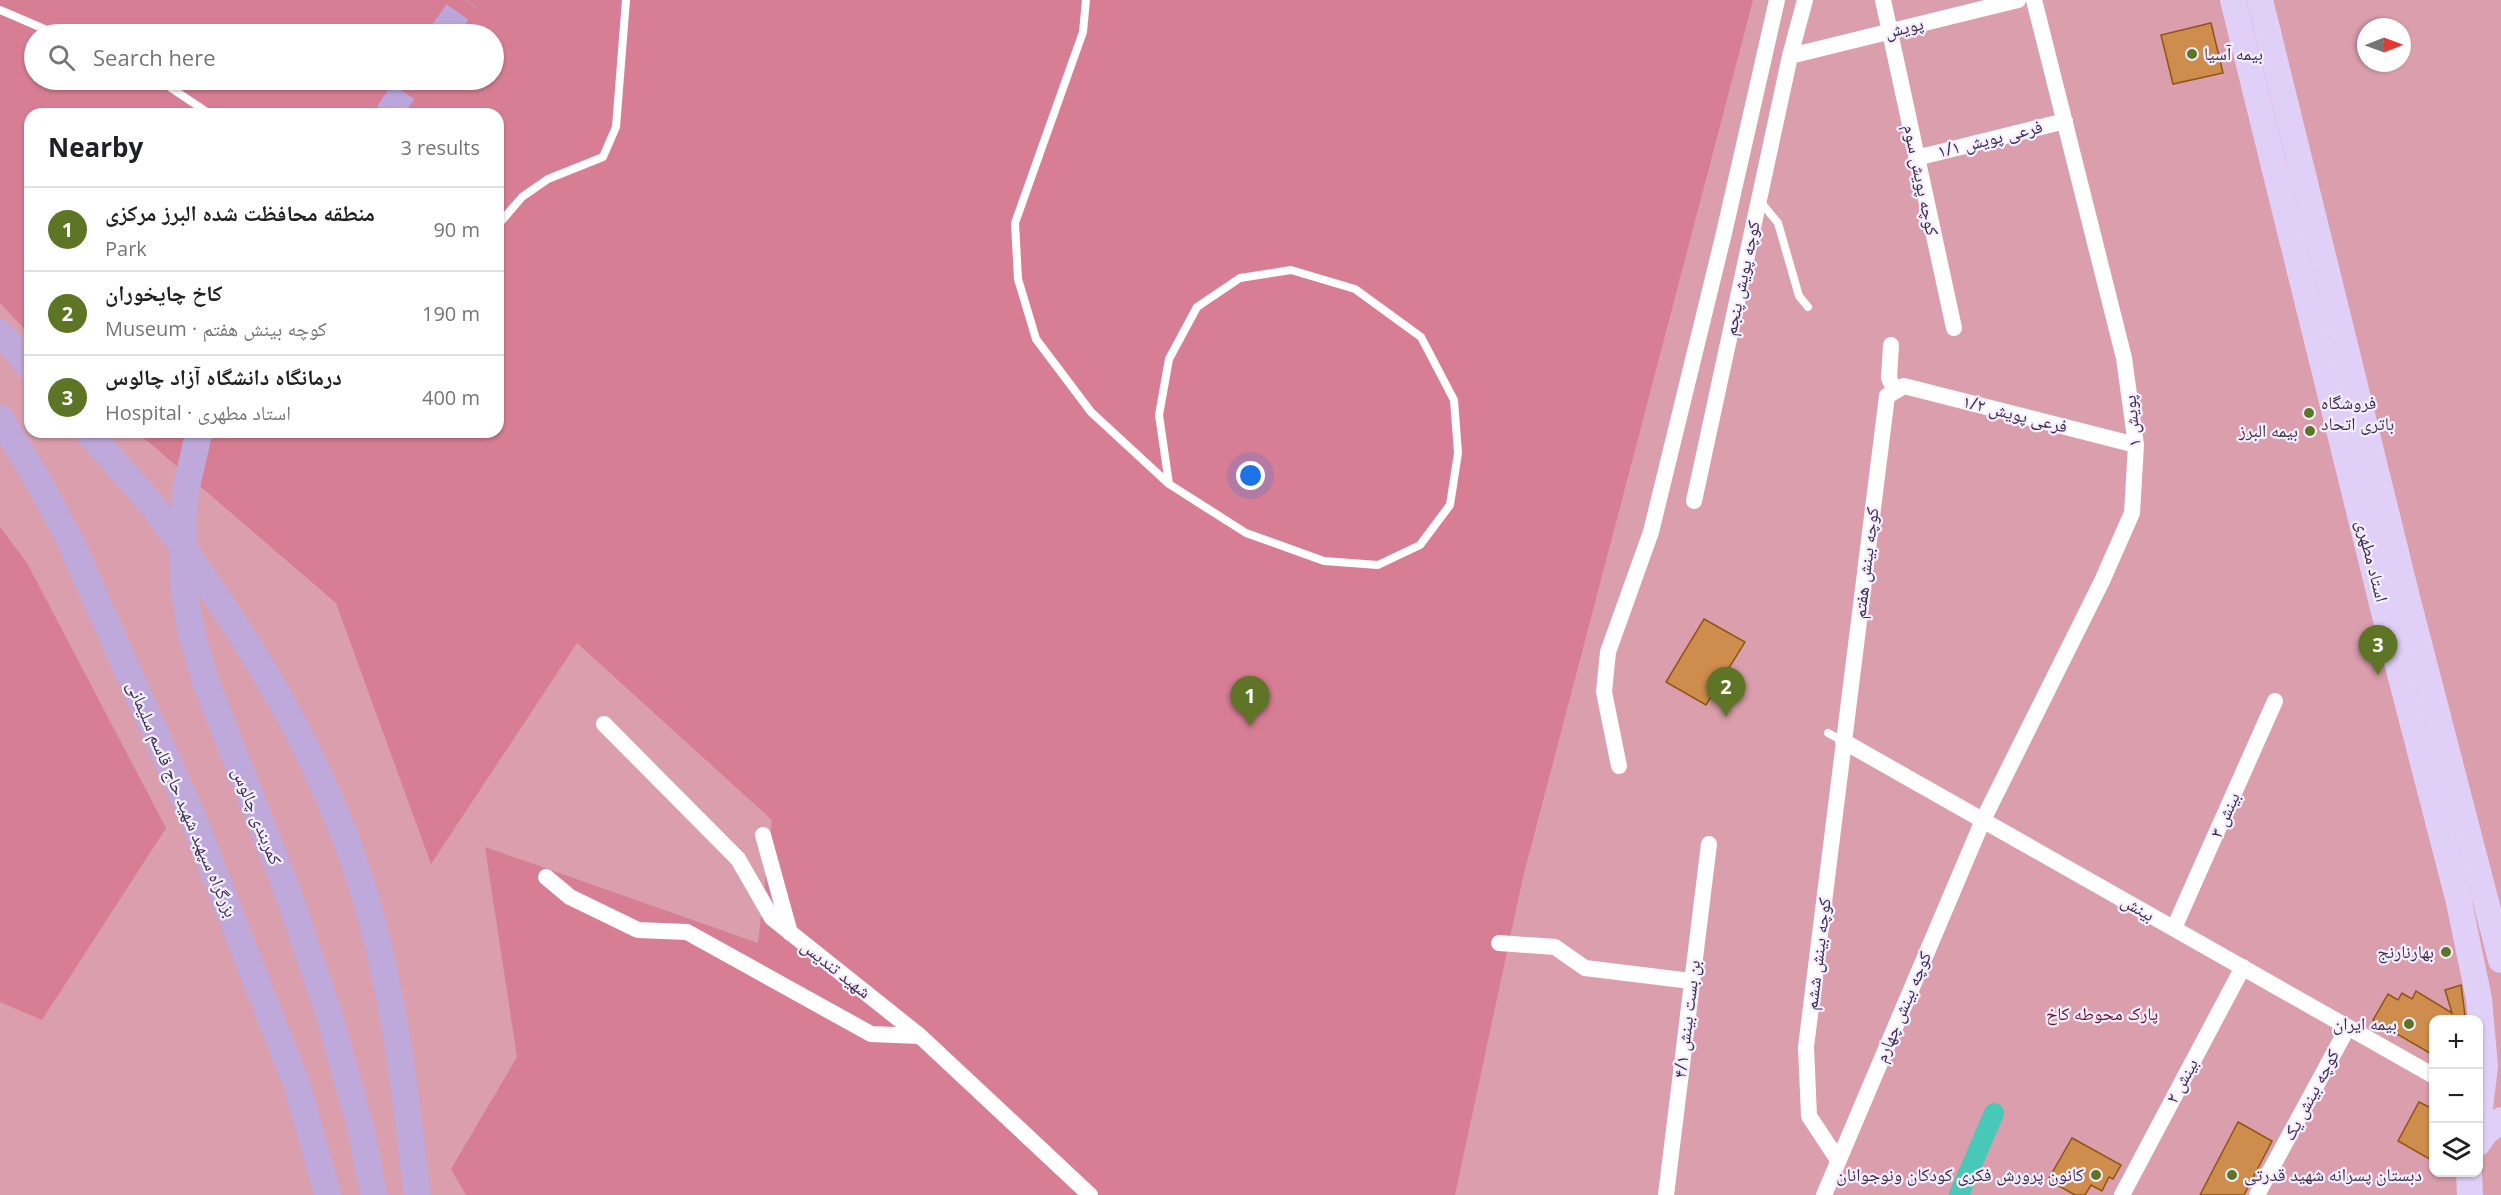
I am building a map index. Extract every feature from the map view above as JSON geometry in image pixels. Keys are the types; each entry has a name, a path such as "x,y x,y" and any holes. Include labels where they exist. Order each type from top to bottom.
{"highway":[{"path":"0,333 24,359"},
{"name":"بزرگراه سپهبد شهید حاج قاسم سلیمانی","path":"0,418 39,482 70,540 193,818 297,1085 328,1195"},
{"path":"93,438 148,501 243,636 291,717 320,775 358,872 381,958 399,1046 417,1195"},
{"name":"کمربندی چالوس","path":"198,438 186,489 183,517 184,590 190,631 206,682 289,895 329,1014 361,1129 374,1195"}],"main road":[{"name":"استاد مطهری","path":"2233,0 2383,608 2459,902 2493,1073 2485,1112"},
{"name":"استاد مطهری","path":"2260,0 2405,590 2501,960"},
{"path":"2483,1136 2485,1112"}],"street":[{"path":"1619,766 1604,692 1608,652 1651,532 1722,244 1777,0"},
{"name":"کوچه پویش پنجم","path":"1694,501 1790,56 1805,0"},
{"name":"کوچه پویش سوم","path":"1883,0 1954,328"},
{"name":"پویش","path":"1790,56 2018,0"},
{"name":"پویش ۱","path":"1983,820 2102,581 2132,513 2136,445 2124,358 2034,0"},
{"name":"فرعی پویش ۱/۱","path":"1916,158 2065,121"},
{"path":"1891,345 1889,378 1895,391"},
{"name":"فرعی پویش ۱/۲","path":"1895,391 1904,386 2136,445"},
{"name":"کوچه بینش هفتم","path":"1843,741 1887,396 1895,391"},
{"name":"بینش ۳","path":"2174,928 2275,701"},
{"name":"شهید تندیس","path":"604,724 738,859 772,918 920,1036 1090,1195"},
{"name":"بینش","path":"1843,741 2429,1074"},
{"name":"کوچه بینش ششم","path":"1838,1160 1809,1116 1806,1047 1843,741"},
{"name":"کوچه بینش چهارم","path":"1824,1195 1983,820"},
{"path":"763,835 790,933"},
{"name":"بن بست بینش ۴/۱","path":"1666,1195 1709,844"},
{"path":"546,877 570,897 638,930 687,932 871,1034 920,1036"},
{"path":"1499,943 1555,947 1585,968 1691,981"},
{"name":"بینش ۲","path":"2122,1195 2242,967"},
{"name":"کوچه بینش یک","path":"2257,1195 2348,1027"}],"lane":[{"path":"504,218 522,197 548,179 603,157 616,127 626,0"},
{"path":"1086,0 1083,32 1015,223 1018,279 1036,339 1090,412 1169,484 1246,533 1324,561 1378,565 1420,544 1450,504 1458,453 1454,400 1421,337 1355,289 1291,270 1240,278 1197,307 1169,359 1159,415 1169,484"},
{"path":"0,10 33,24"},
{"path":"174,90 201,108"},
{"path":"1759,200 1778,223 1799,296 1808,307"},
{"path":"1828,733 1843,741"},
{"path":"2484,894 2501,913"}],"green space":[{"name":"پارک محوطه کاخ","path":"0,0 2501,0 2501,1195 0,1195"}],"shaded area":[{"path":"0,0 1753,0 1523,877 1455,1195 466,1195 451,1169 517,1057 485,847 758,943 772,820 577,643 431,864 336,603 144,438 504,438 504,108 24,108 24,329 0,303"},
{"path":"0,527 27,563 166,828 42,1020 0,1002"}],"building":[{"name":"بیمه آسیا","path":"2211,23 2223,73 2173,84 2161,35"},
{"path":"1704,619 1745,642 1706,705 1666,682"},
{"path":"2461,985 2465,1015 2429,1015 2429,1053 2373,1020 2388,994 2398,1000 2402,993 2412,999 2416,991 2452,1013 2445,990"},
{"path":"2419,1102 2429,1107 2429,1159 2398,1141"},
{"path":"2238,1122 2272,1141 2244,1195 2200,1195"},
{"path":"2072,1138 2121,1165 2113,1179 2109,1177 2102,1191 2091,1185 2085,1195 2075,1195 2048,1180"}],"waterway":[{"path":"1959,1195 1994,1113"}],"tunnel":[{"path":"449,24 466,0"},
{"path":"392,108 404,90"}],"place":[{"name":"بیمه آسیا","path":"2192,54"},
{"name":"فروشگاه باتری اتحاد","path":"2309,413"},
{"name":"بیمه البرز","path":"2310,431"},
{"name":"درمانگاه دانشگاه آزاد چالوس","path":"2378,675"},
{"name":"کاخ چایخوران","path":"1726,717"},
{"name":"منطقه محافظت شده البرز مرکزی","path":"1250,726"},
{"name":"بهارنارنج","path":"2446,952"},
{"name":"بیمه ایران","path":"2409,1024"},
{"name":"کانون پرورش فکری کودکان ونوجوانان","path":"2096,1175"},
{"name":"دبستان پسرانه شهید قدرتی","path":"2232,1175"}]}
